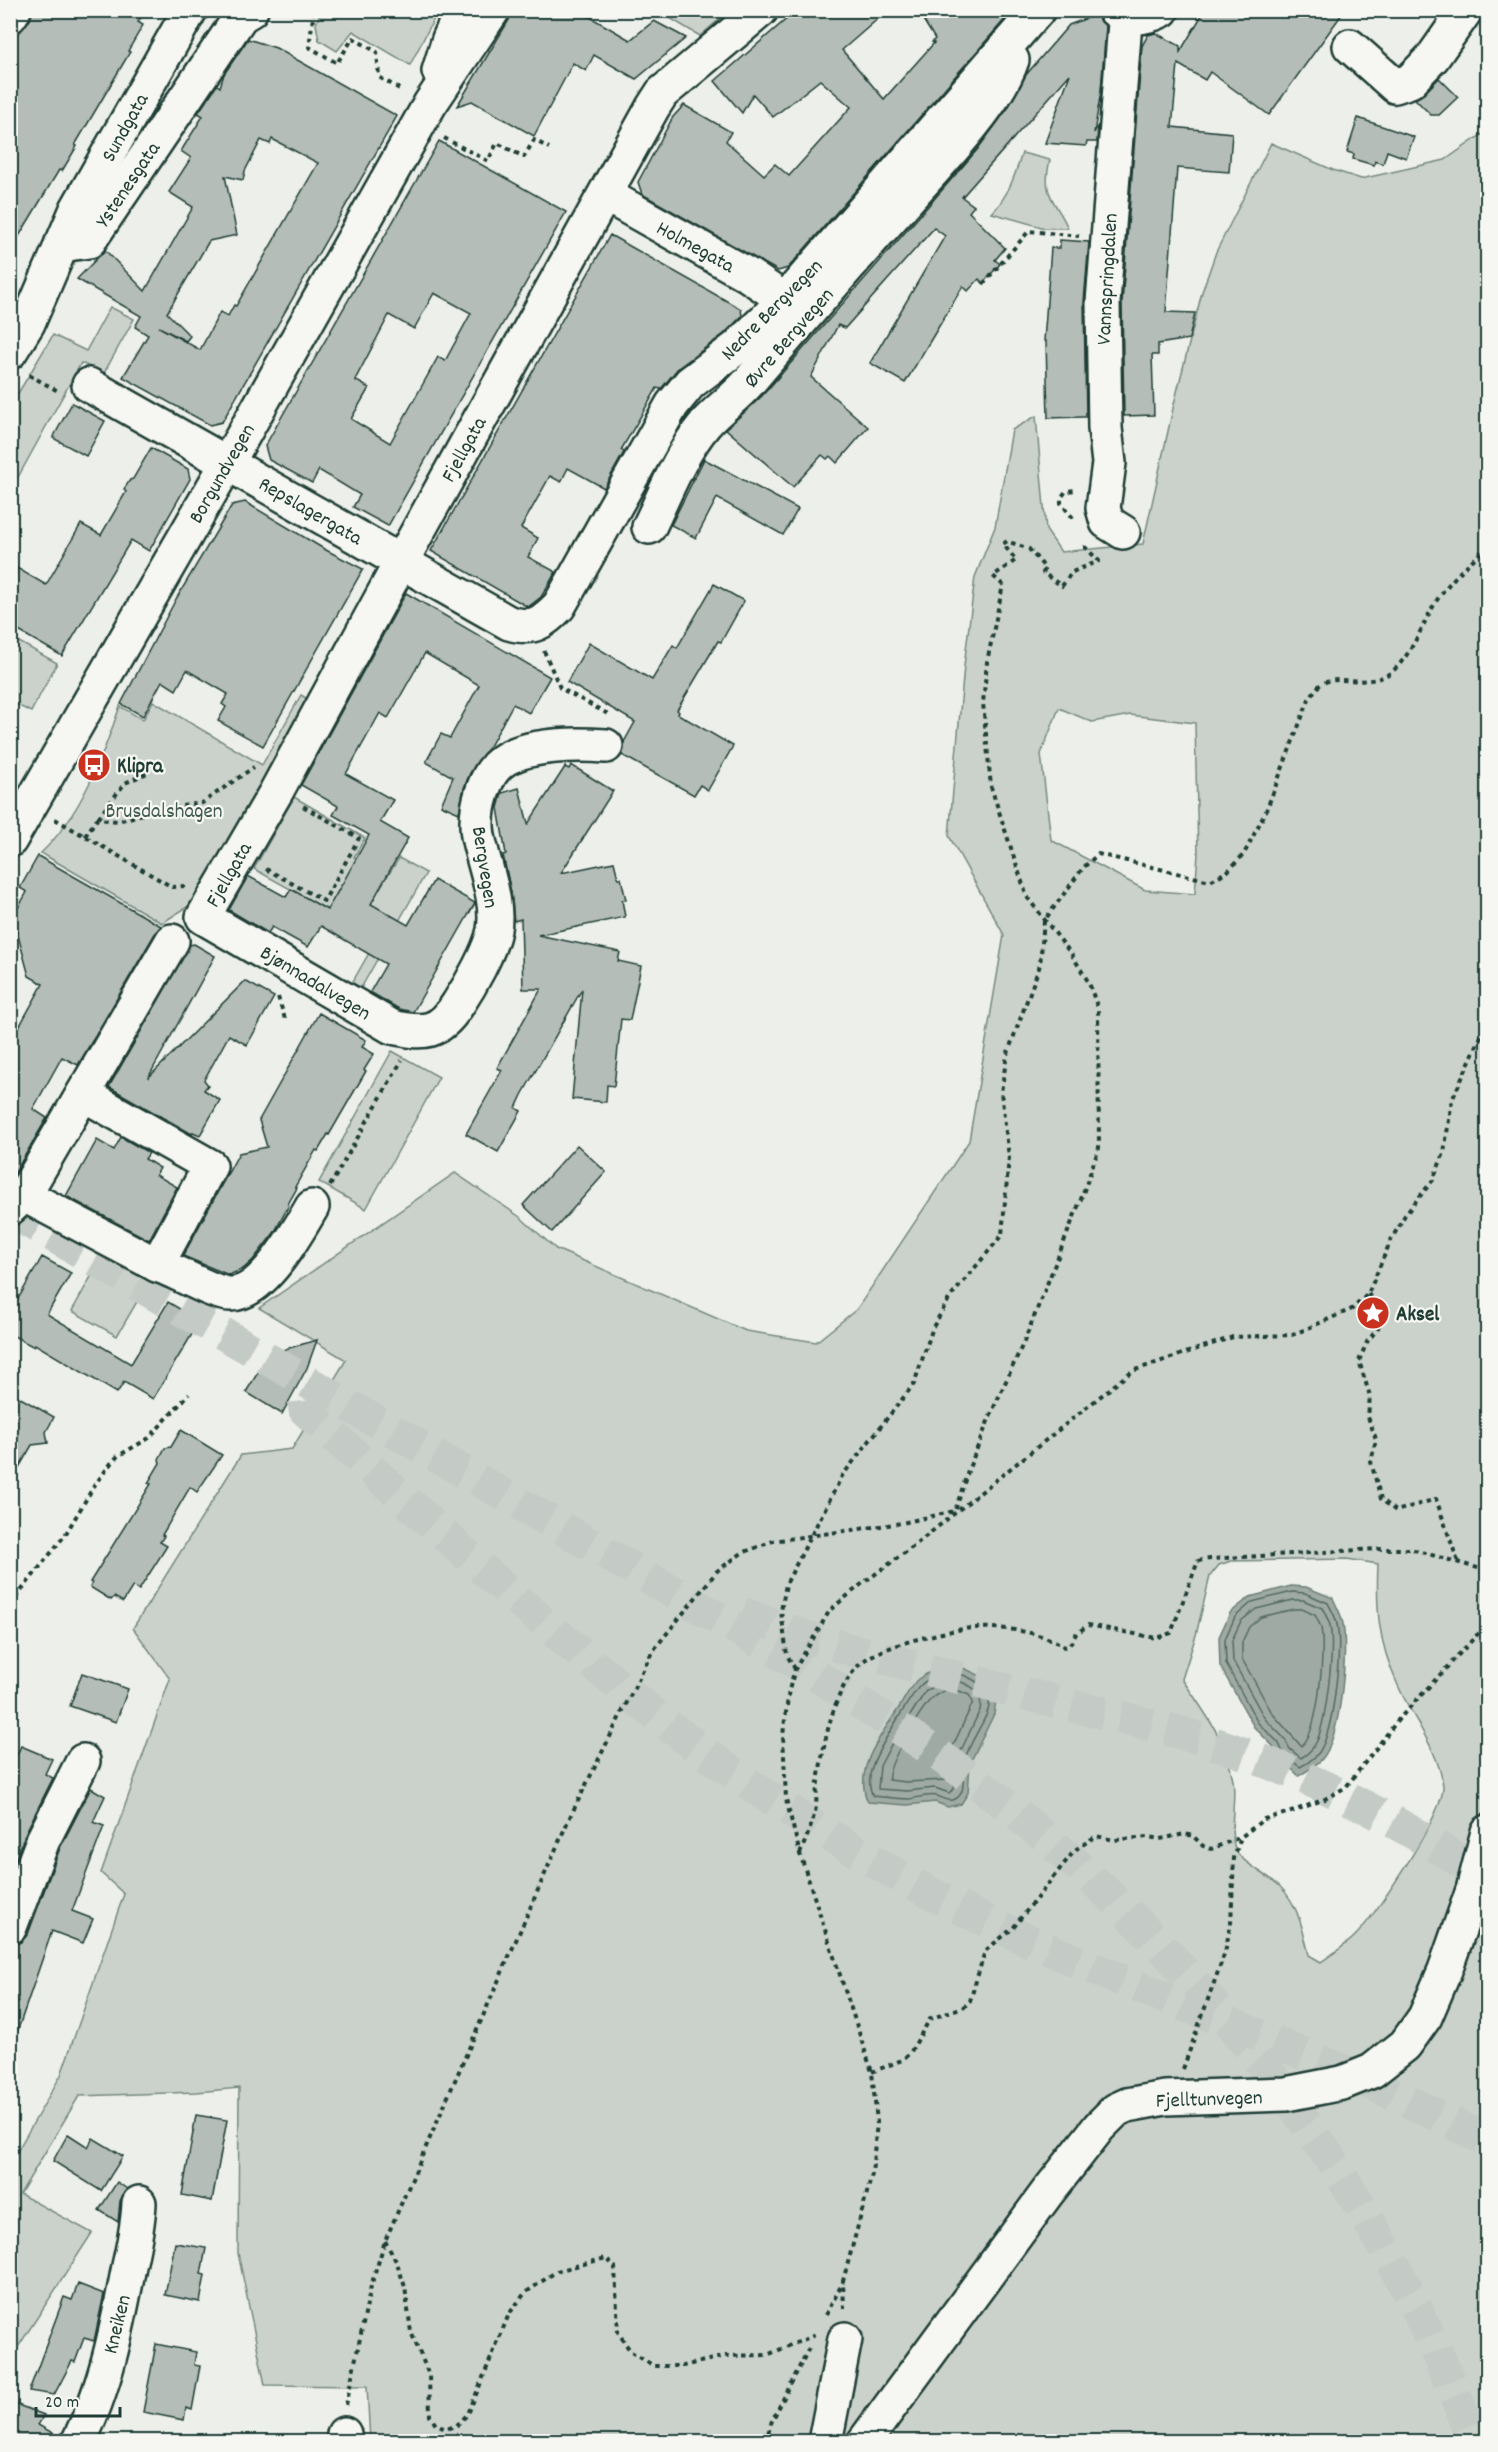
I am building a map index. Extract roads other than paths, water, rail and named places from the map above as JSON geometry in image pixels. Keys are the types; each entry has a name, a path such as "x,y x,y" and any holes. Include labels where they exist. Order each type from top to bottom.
{"street":[{"path":"10,16 14,10"},
{"name":"Sundgata","path":"61,245 81,202 190,10"},
{"name":"Ystenesgata","path":"61,245 89,241 241,16 251,10"},
{"name":"Borgundvegen","path":"429,105 449,39 462,10"},
{"name":"Borgundvegen","path":"10,840 228,462 429,105 493,10"},
{"name":"Fjellgata","path":"203,917 276,792 662,93 761,10"},
{"name":"Nedre Bergvegen","path":"534,625 547,619 559,606 672,405 690,383 736,348 785,300 1038,10"},
{"path":"1122,13 1153,15 1162,10"},
{"path":"1350,45 1395,86 1410,81 1433,57 1466,10"},
{"name":"Vannspringdalen","path":"1122,13 1102,342 1108,463 1103,508 1107,522 1123,532"},
{"name":"Øvre Bergvegen","path":"649,527 684,455 706,423 747,384 792,329 927,178 981,112 1005,76 1011,62 1016,36"},
{"name":"Holmegata","path":"606,195 748,274 785,300"},
{"path":"21,364 19,318 61,245"},
{"name":"Repslagergata","path":"77,390 228,462 509,623 522,627 534,625"},
{"name":"Bergvegen","path":"425,1031 453,1012 470,987 494,931 492,897 477,823 481,797 492,774 506,758 529,751 577,744 606,746"},
{"name":"Bjønnadalvegen","path":"203,917 392,1027 425,1031"},
{"path":"172,941 83,1094 17,1201 157,1265 176,1271 214,1290 229,1294 240,1292 253,1285 276,1265 312,1207"},
{"path":"83,1094 210,1167 157,1265"},
{"path":"10,1927 43,1840 82,1761"},
{"name":"Fjelltunvegen","path":"864,2442 1047,2193 1099,2127 1116,2110 1127,2105 1173,2098 1286,2094 1342,2083 1372,2071 1404,2045 1425,2017 1445,1970 1473,1890 1488,1832"},
{"name":"Kneiken","path":"78,2442 97,2394 122,2307 138,2227 139,2203"},
{"path":"825,2442 834,2331"}],"water":[{"path":"1291,1586 1306,1587 1333,1598 1343,1624 1344,1637 1342,1694 1334,1733 1322,1759 1299,1776 1279,1757 1273,1746 1254,1727 1220,1666 1219,1637 1230,1613 1250,1597"},
{"path":"957,1665 983,1677 992,1688 996,1700 994,1714 970,1763 968,1793 961,1804 948,1807 935,1802 907,1805 868,1802 864,1790 867,1764 878,1740 911,1688 918,1679 927,1674"}],"tunnel":[{"path":"10,1211 800,1665 933,1751 1042,1835 1105,1891 1164,1950 1221,2013 1274,2079 1323,2147 1367,2218 1408,2292 1443,2366 1474,2442"},
{"path":"304,1401 305,1410 338,1440 516,1599 607,1676 701,1750 800,1817 903,1878 1011,1932 1066,1957 1346,2072 1488,2141"},
{"path":"742,1613 804,1636 852,1650 1144,1723 1234,1750 1300,1776 1365,1807 1427,1841 1488,1879"}],"place":[{"name":"Klipra","path":"94,765"},
{"name":"Aksel","path":"1373,1313"}],"park label":[{"name":"Brusdalshagen","path":"164,810"}]}
